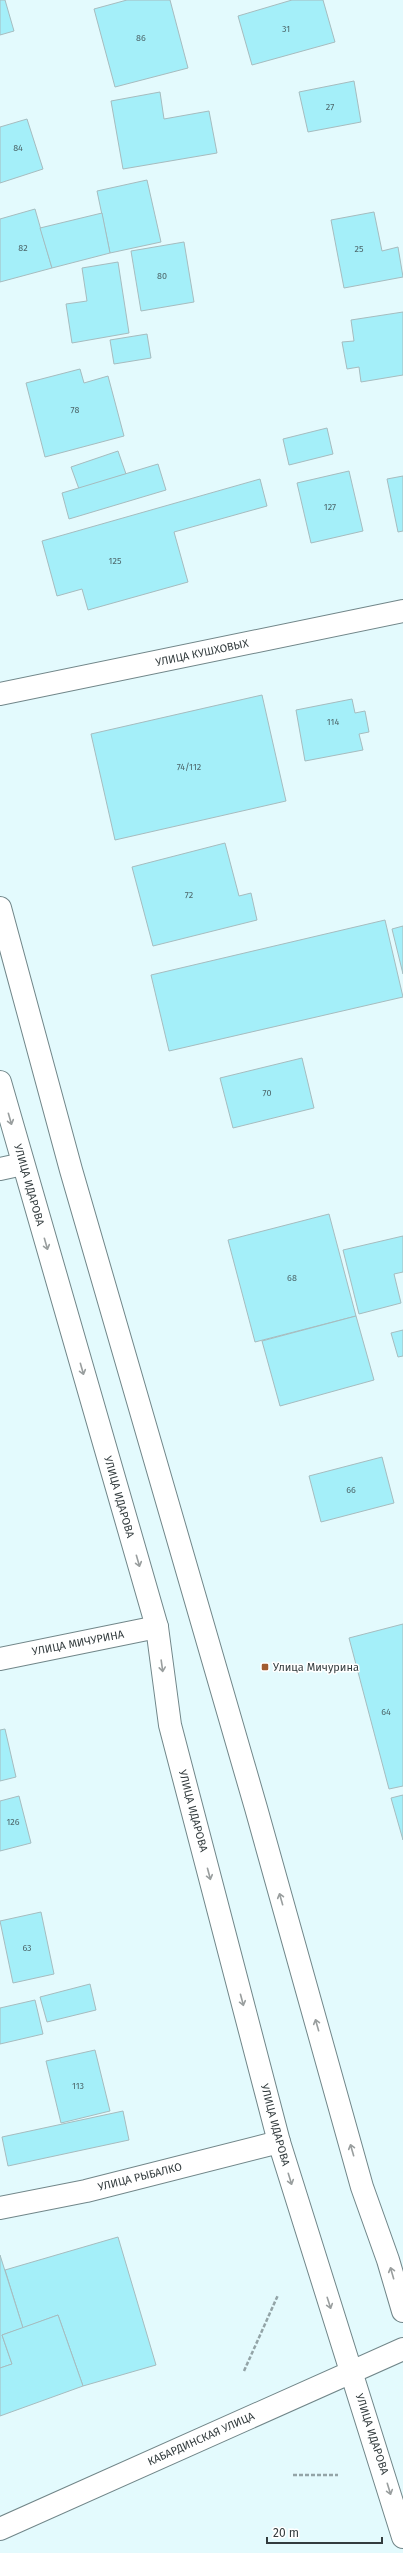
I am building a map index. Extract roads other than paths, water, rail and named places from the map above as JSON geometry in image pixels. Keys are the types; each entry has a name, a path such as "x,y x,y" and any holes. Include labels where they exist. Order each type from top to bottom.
{"main road":[{"name":"УЛИЦА КУШХОВЫХ","path":"0,694 403,611"},
{"path":"0,908 72,1170 362,2187 388,2260 403,2311"},
{"name":"УЛИЦА ИДАРОВА","path":"0,1082 157,1627 170,1725 279,2142 403,2537"},
{"path":"0,1169 23,1164"},
{"name":"УЛИЦА МИЧУРИНА","path":"0,1659 157,1627"},
{"name":"УЛИЦА РЫБАЛКО","path":"0,2208 86,2191 279,2142"},
{"name":"КАБАРДИНСКАЯ УЛИЦА","path":"0,2529 403,2349"}],"place":[{"name":"Улица Мичурина","path":"265,1667"}]}
